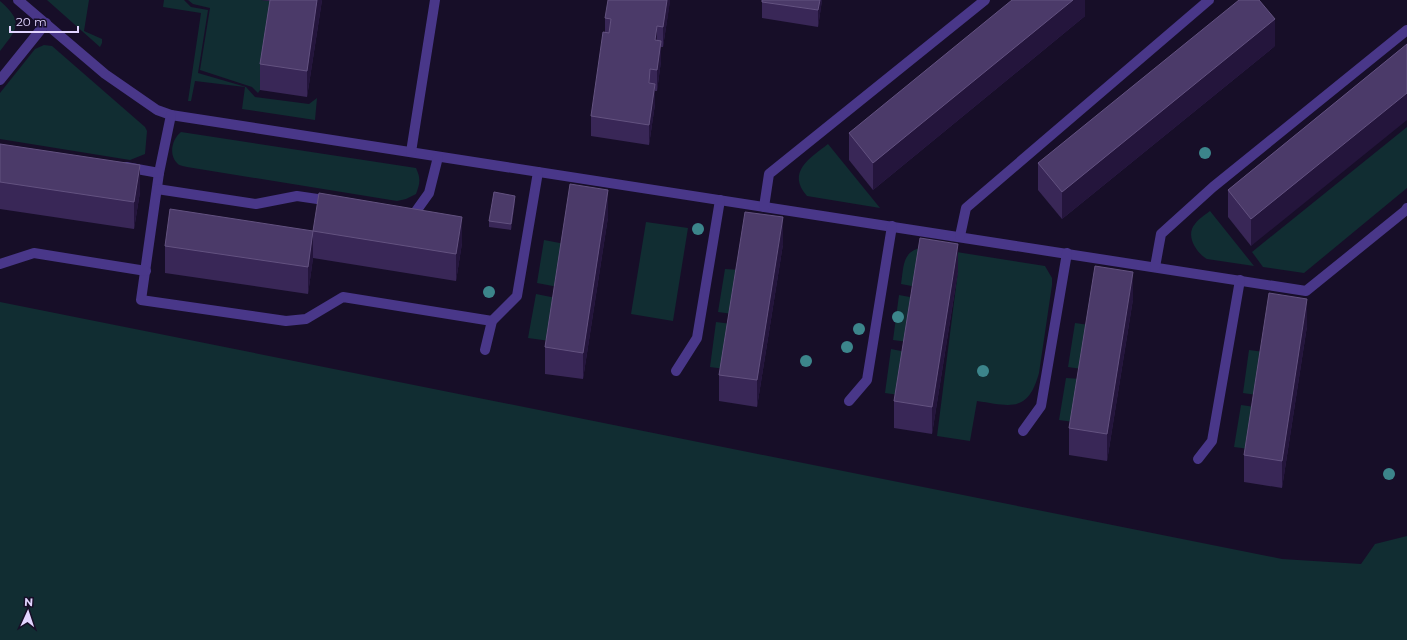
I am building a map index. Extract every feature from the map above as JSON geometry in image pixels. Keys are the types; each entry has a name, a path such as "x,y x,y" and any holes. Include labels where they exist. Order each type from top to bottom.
{"street":[{"path":"18,0 105,74 157,110 171,115 960,236 1306,291 1407,208"},
{"path":"411,152 435,0"},
{"path":"764,207 769,174 985,0"},
{"path":"960,236 966,208 1209,0"},
{"path":"0,80 46,24"},
{"path":"1155,267 1161,234 1214,187 1407,30"},
{"path":"171,115 159,173 141,300 286,321 306,319 343,297 492,321"},
{"path":"398,212 414,214 418,209 429,193 438,157"},
{"path":"118,166 159,173"},
{"path":"485,350 492,321 517,296 538,172"},
{"path":"157,189 256,204 297,196 344,203"},
{"path":"676,371 697,338 720,200"},
{"path":"849,401 867,380 892,226"},
{"path":"0,264 34,253 146,271"},
{"path":"1023,431 1041,406 1067,253"},
{"path":"1198,459 1212,441 1240,280"}],"green space":[{"path":"47,0 89,0 84,31 102,39 100,47"},
{"path":"164,0 184,0 191,7 208,10 198,73 246,87 255,97 309,104 317,98 315,120 242,109 245,87 195,81 191,101 188,101 201,13 163,7"},
{"path":"188,0 270,1 273,6 260,90 258,93 252,87 200,70 210,8 193,4"},
{"path":"0,1 13,14 16,25 11,36 0,51"},
{"path":"44,45 52,46 145,127 147,131 145,154 130,160 0,139 0,93 35,49"},
{"path":"1407,127 1407,188 1304,273 1263,267 1252,252"},
{"path":"181,132 416,168 419,175 419,184 416,194 406,199 397,201 187,167 178,164 172,152 173,143"},
{"path":"828,144 880,208 807,196 801,187 799,180 800,173 808,160"},
{"path":"1210,211 1254,266 1207,259 1199,253 1193,243 1191,233 1192,228 1198,220"},
{"path":"646,222 688,228 673,321 631,314"},
{"path":"544,240 565,244 558,287 537,283"},
{"path":"925,247 1045,266 1052,278 1039,373 1035,386 1024,401 1017,404 1009,405 977,401 970,441 937,436 958,271 917,287 901,284 904,265 908,255 912,251"},
{"path":"725,269 740,270 733,314 718,312"},
{"path":"536,294 556,298 550,341 528,338"},
{"path":"899,295 915,298 908,342 893,340"},
{"path":"0,302 1282,559 1361,564 1375,544 1407,536 1407,640 0,640"},
{"path":"716,322 732,324 725,369 710,367"},
{"path":"1075,323 1089,325 1082,369 1068,367"},
{"path":"891,349 906,352 899,395 885,393"},
{"path":"1249,350 1264,352 1257,395 1243,393"},
{"path":"1066,378 1081,379 1074,422 1059,420"},
{"path":"1241,405 1255,407 1249,449 1234,447"}],"building":[{"path":"270,0 317,0 307,71 260,64"},
{"path":"608,0 667,0 663,27 657,26 655,40 661,41 657,70 650,69 649,83 655,84 649,125 591,116 603,32 609,33 611,19 605,18"},
{"path":"762,0 820,0 818,10 762,2"},
{"path":"1012,0 1073,0 873,163 849,133"},
{"path":"1239,0 1259,0 1275,19 1062,192 1038,163"},
{"path":"1407,44 1407,93 1251,219 1228,190"},
{"path":"0,144 140,165 134,202 0,182"},
{"path":"570,184 608,190 583,353 545,347"},
{"path":"494,192 515,196 511,224 489,221"},
{"path":"319,193 462,217 456,254 313,231"},
{"path":"170,209 313,231 308,267 165,246"},
{"path":"745,212 783,217 757,380 719,375"},
{"path":"920,238 958,244 932,407 894,401"},
{"path":"1095,266 1133,272 1107,434 1069,428"},
{"path":"1269,293 1307,299 1282,461 1244,455"}]}
